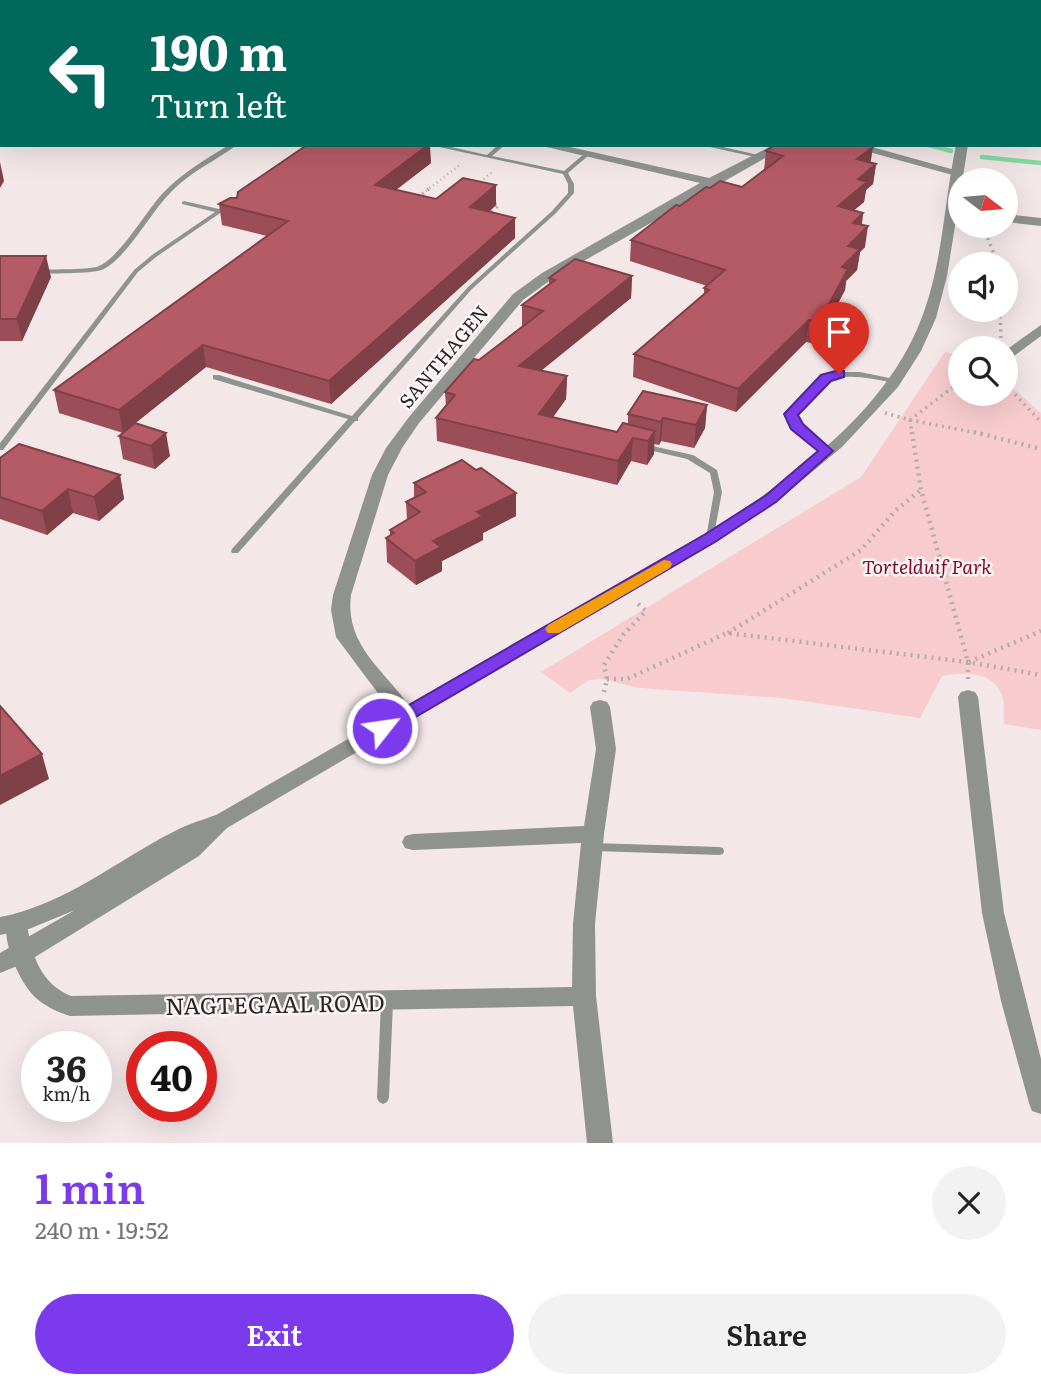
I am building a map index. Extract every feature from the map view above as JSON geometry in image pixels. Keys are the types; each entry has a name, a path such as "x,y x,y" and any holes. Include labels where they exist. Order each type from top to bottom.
{"street":[{"path":"552,147 710,182"},
{"name":"SANTHAGEN","path":"404,715 345,637 340,610 342,595 380,475 394,447 524,291 710,182 778,147"},
{"path":"858,147 948,170"},
{"path":"957,168 962,147"},
{"path":"1018,219 1041,222"},
{"path":"8,925 74,899 186,835 223,821 710,538 770,499 871,409 894,382 929,318 950,238"},
{"path":"1018,348 1041,329"},
{"path":"968,697 993,912 1013,1001 1041,1103"},
{"path":"600,707 606,749 584,924 584,996 600,1143"},
{"path":"10,959 191,850 223,821"},
{"path":"413,842 593,840"},
{"name":"NAGTEGAAL ROAD","path":"8,925 10,959 42,991 70,1006 387,1002 584,996"}],"lane":[{"path":"26,272 90,272 100,269 115,256 162,197 200,166 231,147"},
{"path":"442,147 565,173"},
{"path":"488,157 500,147"},
{"path":"715,147 760,156"},
{"path":"565,173 586,155"},
{"path":"236,551 479,275 571,193 572,187 565,173"},
{"path":"0,448 136,271 242,196"},
{"path":"184,203 223,212"},
{"path":"826,451 796,426 792,418 793,410 832,375 847,373 894,382"},
{"path":"216,377 355,419"},
{"path":"628,442 690,457 714,472 718,492 710,538"},
{"path":"593,840 719,851"},
{"path":"383,1098 387,1002"}],"path":[{"path":"412,202 461,164"},
{"path":"472,188 492,172"},
{"path":"478,223 499,205 482,201"},
{"path":"910,420 948,391"},
{"path":"1018,400 1041,422"},
{"path":"871,409 1041,449"},
{"path":"910,420 921,490 968,662 968,697"},
{"path":"607,679 627,679 727,633 861,550 895,511 921,490"},
{"path":"600,707 607,679 604,665 613,656 626,631 637,624 646,611 620,590"},
{"path":"968,662 1041,631"},
{"path":"727,633 968,662 1041,675"}],"green space":[{"name":"Tortelduif Park","path":"945,352 948,353 948,406 1018,406 1018,392 1041,413 1041,730 1004,724 1003,698 998,687 985,677 968,674 942,676 920,718 782,698 639,688 603,679 589,680 570,693 541,672 861,477"}],"building":[{"path":"304,147 425,147 375,185 436,199 463,178 496,185 470,207 515,218 329,381 203,345 119,410 54,390 288,221 219,204 230,198 237,198 238,192"},
{"path":"772,147 873,147 857,159 876,164 858,179 867,182 838,206 863,213 853,223 868,226 848,246 860,249 842,267 848,269 827,308 814,321 809,320 738,389 634,354 709,290 704,288 725,270 631,240 676,205 680,206 706,187 710,188 720,181 742,187 783,156 766,151"},
{"path":"0,256 46,256 17,319 0,319"},
{"path":"575,259 632,276 519,366 567,376 539,414 617,432 623,423 655,431 648,441 633,438 618,461 436,418 455,395 445,392 474,359 479,360 543,311 522,305 555,280 549,278"},
{"path":"643,391 707,405 696,425 663,418 661,422 628,414"},
{"path":"135,423 166,433 151,446 119,436"},
{"path":"19,444 120,475 94,497 68,489 42,511 0,497 0,458"},
{"path":"462,460 476,470 481,468 516,493 477,512 483,516 433,541 441,547 415,561 386,538 394,533 390,530 420,512 406,502 426,492 414,483"},
{"path":"0,706 42,754 0,776"}],"waterway":[{"path":"936,147 951,151"},
{"path":"982,157 1041,163"}],"slow traffic":[{"path":"553,629 664,564"}],"route":[{"path":"382,728 710,538 770,499 826,451 796,426 791,414 826,378 839,374"}]}
